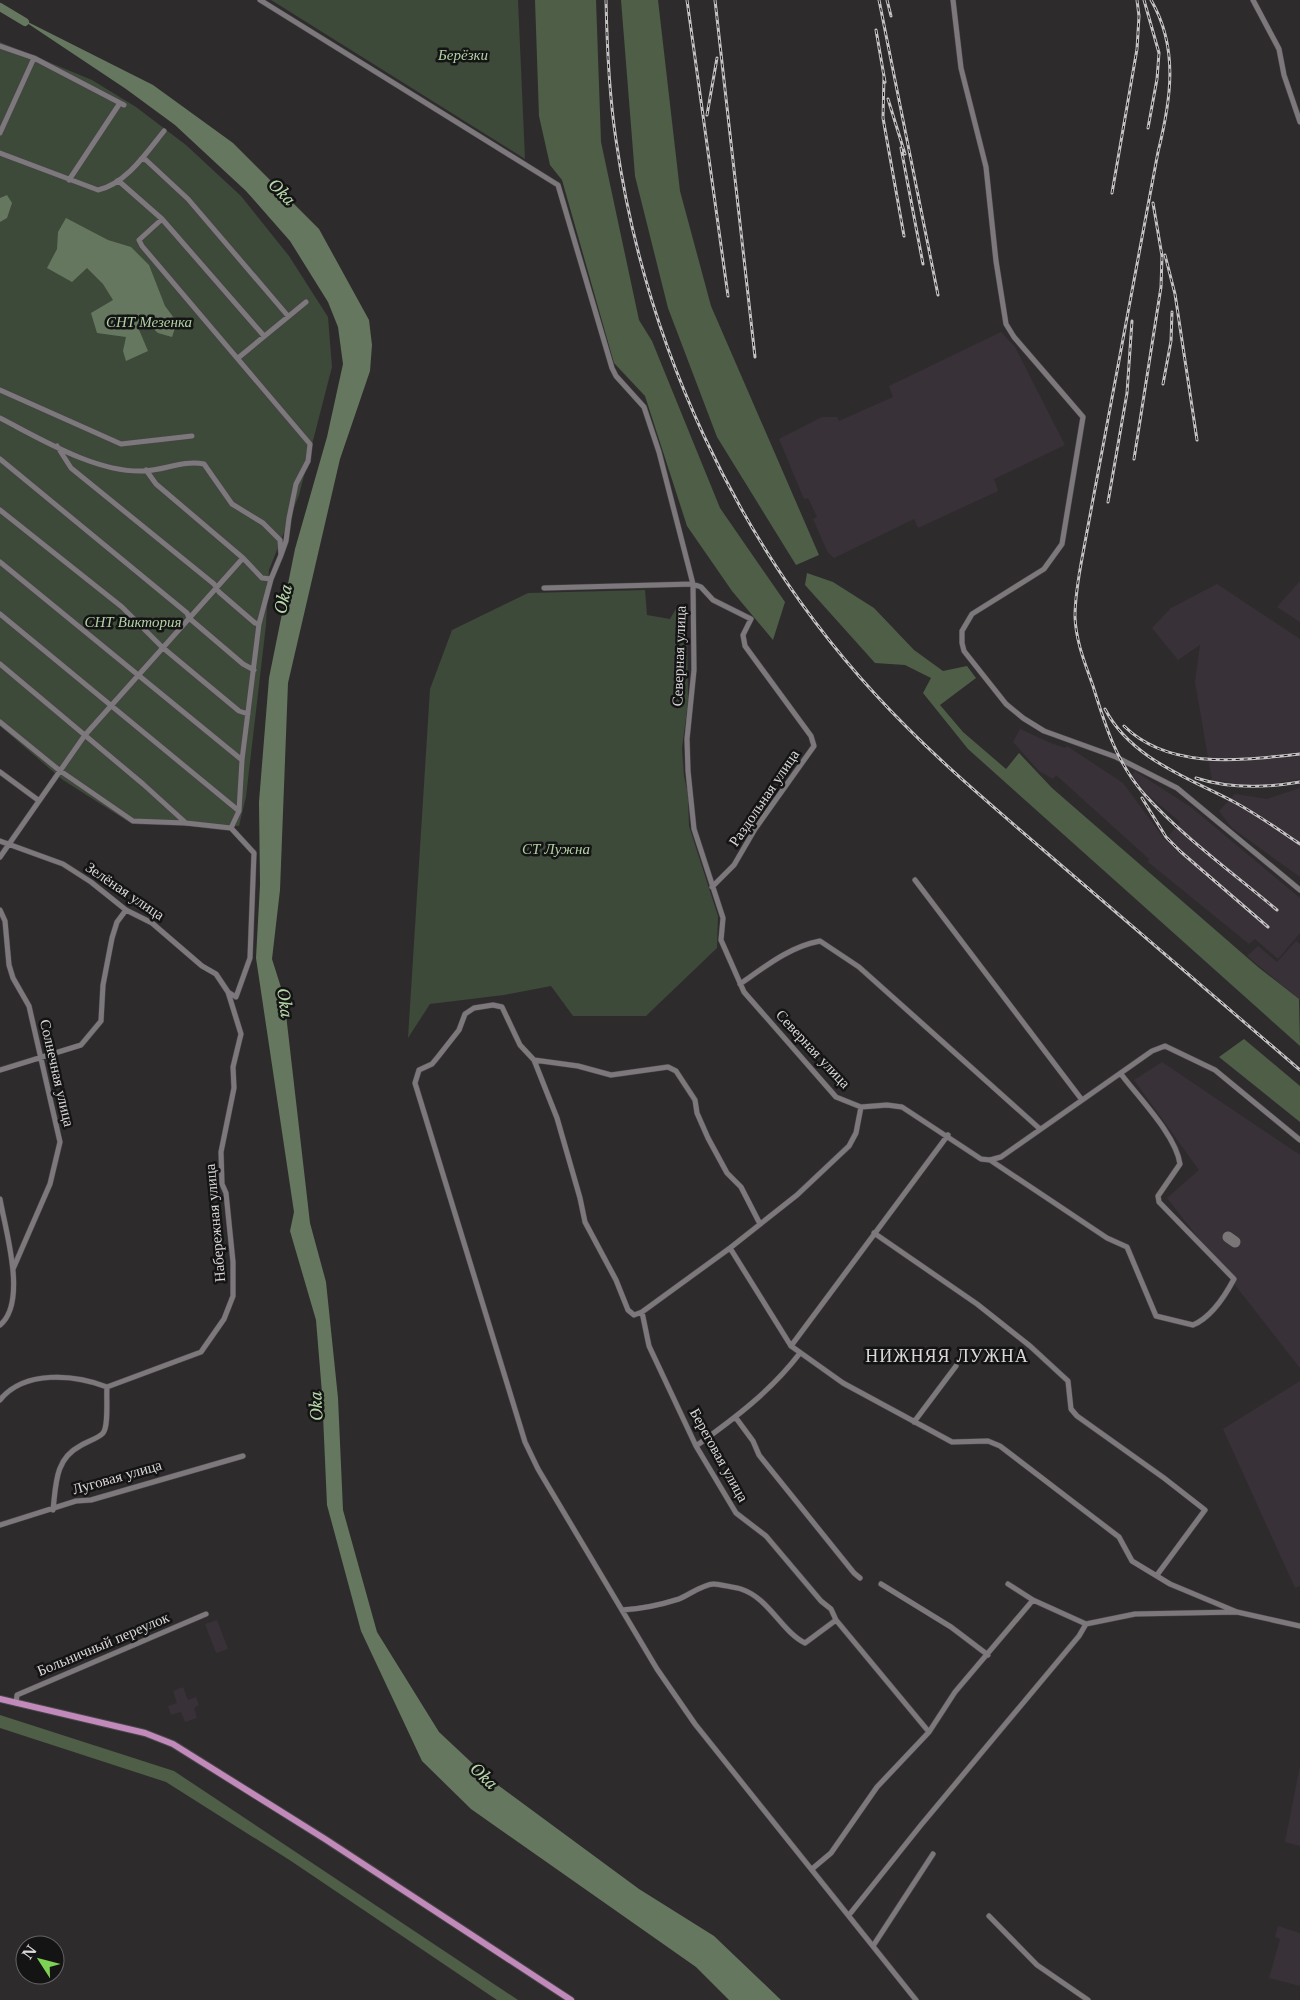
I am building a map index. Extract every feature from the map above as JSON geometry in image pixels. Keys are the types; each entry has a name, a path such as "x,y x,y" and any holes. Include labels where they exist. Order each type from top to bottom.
{"main road":[{"path":"0,1699 144,1733 182,1748 325,1838 571,2000"}],"street":[{"name":"Северная улица","path":"260,0 558,185 612,368 616,376 644,407 693,584 694,670 687,739 688,772 694,829 723,918 721,940 740,984 752,1001 836,1098 862,1107 887,1105 902,1107 948,1135 981,1159 990,1160 1107,1238 1126,1247 1156,1316 1193,1325 1199,1323 1221,1302 1234,1279 1162,1207 1158,1196 1180,1164 1179,1156 1166,1133 1121,1074"},
{"path":"953,0 961,68 986,166 996,261 1006,324 1014,338 1083,417 1062,544 1044,569 972,614 962,631 964,651 1006,704 1023,718 1044,732 1116,757 1177,788 1300,890"},
{"path":"1253,0 1279,49 1284,75 1300,122"},
{"path":"0,46 34,58 122,104 69,180"},
{"path":"0,133 34,58"},
{"path":"0,153 98,190 107,188 141,159 164,131"},
{"path":"141,159 153,166 188,199 288,316"},
{"path":"116,181 121,183 162,218 264,336"},
{"path":"162,218 139,240 142,246 310,444 308,461 296,484 288,518 286,541 271,579 268,598 259,624 242,760 239,811 231,828"},
{"path":"238,358 306,302"},
{"path":"0,390 121,444 192,436"},
{"path":"0,418 57,446 105,466 146,470 191,461 204,464 232,504 263,523 280,540 281,555"},
{"path":"57,446 70,468 216,588 255,623 259,624"},
{"path":"0,459 180,607 189,618 243,664 254,670"},
{"path":"146,470 156,484 242,558 262,578 271,579"},
{"path":"0,510 122,607 162,648 239,711 248,714"},
{"path":"0,857 84,735 242,558"},
{"path":"0,562 242,760"},
{"path":"544,588 693,584"},
{"name":"Раздольная улица","path":"693,584 701,587 713,600 751,619 743,635 745,646 811,736 814,746 755,829 734,865 712,887"},
{"path":"0,614 239,811"},
{"path":"0,664 186,823"},
{"path":"0,722 59,770 133,821 186,823 231,828 254,853 250,958 236,996 228,992"},
{"path":"0,772 38,800"},
{"name":"Зелёная улица","path":"0,841 63,864 91,882 126,910 152,923 223,981"},
{"path":"915,880 1082,1100"},
{"name":"Солнечная улица","path":"0,910 6,921 9,965 13,978 29,1006 60,1142 50,1184 13,1269"},
{"path":"0,1070 41,1059 81,1045 101,1021 103,985 112,938 117,922 126,910"},
{"path":"740,984 787,951 801,944 820,941 859,968 1040,1129"},
{"name":"Набережная улица","path":"106,1387 201,1352 224,1319 233,1296 233,1262 226,1193 222,1184 221,1152 234,1088 233,1068 241,1034 223,981"},
{"path":"862,1107 856,1133 849,1146 797,1195 730,1248 642,1312 634,1314 628,1310 616,1280 585,1222 559,1126 534,1060 520,1045 502,1007 493,1005 474,1008 465,1014 459,1030 432,1064 419,1070 415,1083 525,1442 538,1469 657,1669 695,1724 916,2000"},
{"path":"990,1160 1001,1157 1158,1047 1171,1047 1215,1070 1300,1140"},
{"path":"534,1060 578,1066 611,1075 668,1067 676,1071 696,1100 697,1113 727,1173 741,1187 760,1224"},
{"path":"791,1346 948,1135"},
{"path":"0,1199 13,1269 14,1293 6,1318 0,1325"},
{"path":"874,1233 977,1304 1030,1346 1068,1381 1071,1409 1077,1416 1164,1478 1205,1510 1157,1575"},
{"path":"730,1248 791,1346 843,1383 952,1442 988,1441 1000,1446 1119,1537 1132,1561 1170,1584 1237,1612 1300,1626"},
{"name":"Береговая улица","path":"642,1312 649,1346 696,1446 736,1513 766,1536 821,1601 831,1609 836,1620"},
{"path":"696,1446 736,1418 782,1377 800,1353"},
{"path":"914,1422 956,1366"},
{"path":"0,1400 4,1395 30,1380 72,1377 90,1380 106,1387 106,1426 103,1433 68,1452 63,1461 56,1485 53,1510"},
{"path":"736,1418 753,1441 759,1455 860,1578"},
{"name":"Луговая улица","path":"0,1526 76,1501 91,1500 243,1456"},
{"path":"622,1610 642,1609 679,1599 713,1584 740,1588 772,1610 799,1640 805,1643 836,1620 929,1732"},
{"path":"881,1584 951,1627 988,1655"},
{"path":"1008,1584 1033,1600 1086,1624 1135,1614 1237,1612"},
{"path":"812,1869 831,1853 888,1774 929,1732 956,1692 1033,1600"},
{"name":"Больничный переулок","path":"16,1703 17,1695 206,1614"},
{"path":"849,1915 921,1825 1079,1636 1086,1624"},
{"path":"873,1946 933,1854"},
{"path":"989,1916 1037,1965 1088,2000"}],"shaded area":[{"path":"535,0 596,0 601,142 639,320 652,341 720,508 785,602 773,640 732,591 687,526 645,396 614,363 562,180 550,165 539,116"},
{"path":"621,0 658,0 680,191 711,306 819,555 796,565 717,437 668,308 635,176"},
{"path":"1001,332 1015,347 1065,445 994,479 998,491 918,528 914,519 834,558 827,551 813,519 817,517 808,498 804,499 779,439 822,417 837,417 839,421 893,397 889,386"},
{"path":"807,573 833,582 874,608 914,650 943,671 967,666 976,678 940,705 963,732 1006,769 1019,753 1052,788 1258,967 1299,999 1300,1046 968,749 923,693 931,678 905,665 875,663 805,585"},
{"path":"1300,581 1300,622 1277,607"},
{"path":"1217,584 1300,639 1300,779 1272,784 1239,784 1212,780 1195,682 1200,645 1178,660 1152,628 1171,608"},
{"path":"1020,729 1051,743 1065,748 1067,746 1123,783 1165,840 1180,822 1146,793 1132,775 1135,771 1192,808 1300,898 1300,933 1278,959 1255,939 1249,944 1148,862 1149,859 1056,775 1053,779 1039,771 1013,742"},
{"path":"1300,788 1300,877 1232,828 1219,811 1235,794 1267,799"},
{"path":"1296,941 1300,944 1300,1000 1247,956 1258,946 1277,962"},
{"path":"1244,1039 1300,1086 1300,1122 1219,1057"},
{"path":"1162,1062 1300,1155 1300,1368 1167,1198 1199,1170 1134,1080"},
{"path":"1300,1381 1300,1586 1295,1588 1223,1429"},
{"path":"217,1620 228,1649 216,1653 205,1624"},
{"path":"183,1687 188,1700 196,1697 199,1705 194,1708 197,1718 185,1722 181,1712 171,1715 168,1706 177,1703 173,1691"},
{"path":"0,1715 174,1771 518,2000 497,2000 291,1861 166,1782 0,1728"},
{"path":"1300,1766 1300,1846 1285,1842"},
{"path":"1278,1926 1300,1933 1300,1986 1269,1978 1280,1939 1275,1937"}],"green space":[{"name":"Берёзки","path":"271,0 518,0 525,159"},
{"path":"0,42 92,80 136,107 186,145 241,196 289,256 328,317 332,367 299,495 269,570 266,625 246,797 239,826 132,824 63,780 0,726"},
{"name":"СТ Лужна","path":"645,590 647,615 670,619 677,607 687,608 688,703 682,748 684,776 688,794 689,826 718,916 717,948 646,1016 573,1016 551,986 504,995 430,1004 408,1038 430,689 452,630 528,593"}],"water":[{"path":"18,17 153,85 233,143 319,229 369,320 372,345 370,371 340,459 288,683 280,890 272,959 284,997 310,1223 326,1282 338,1398 343,1510 377,1632 439,1732 487,1777 639,1889 714,1936 781,2000 729,2000 696,1967 471,1809 422,1761 361,1631 327,1505 322,1393 316,1320 290,1231 294,1212 256,958 260,885 259,802 269,678 295,549 327,437 343,364 338,327 328,302 290,241 246,191 175,125 126,89"},
{"path":"7,195 12,203 7,218 0,222 0,198"},
{"path":"66,218 108,240 131,247 149,265 165,306 177,322 172,337 158,333 141,318 137,325 148,351 126,361 123,351 126,337 97,333 91,313 113,300 103,284 87,268 72,282 47,268 57,249 58,232"}],"waterway":[{"name":"Oka","path":"0,7 25,22"}],"taxiway":[{"path":"1228,1237 1235,1242"}],"railway":[{"path":"606,0 609,70 616,140 630,216 649,291 674,365 704,437 740,506 780,572 825,635 894,715 998,811 1300,1070"},
{"path":"687,0 728,296"},
{"path":"715,0 755,357"},
{"path":"879,0 938,295"},
{"path":"887,0 891,16"},
{"path":"1112,193 1137,49 1139,16 1137,0"},
{"path":"1144,0 1159,53 1157,79 1148,128"},
{"path":"1151,0 1160,18 1166,37 1169,55 1169,94 1080,569 1075,617 1077,635 1107,729 1119,757 1135,783 1175,825 1277,910"},
{"path":"876,30 885,82"},
{"path":"707,115 717,58"},
{"path":"884,76 883,118 904,236"},
{"path":"888,99 905,154"},
{"path":"901,148 923,264"},
{"path":"1134,459 1161,287 1162,256 1153,203"},
{"path":"1165,255 1175,294 1197,440"},
{"path":"1163,384 1171,341 1172,312"},
{"path":"1108,502 1127,393 1132,321"},
{"path":"1105,709 1116,726 1145,754 1244,808 1300,844"},
{"path":"1124,726 1142,740 1163,750 1185,756 1231,760 1300,754"},
{"path":"1196,778 1235,786 1300,782"},
{"path":"1142,798 1166,837 1268,927"}],"district":[{"name":"НИЖНЯЯ ЛУЖНА","path":"947,1356"}],"park label":[{"name":"СНТ Мезенка","path":"149,322"},
{"name":"СНТ Виктория","path":"133,622"}]}
